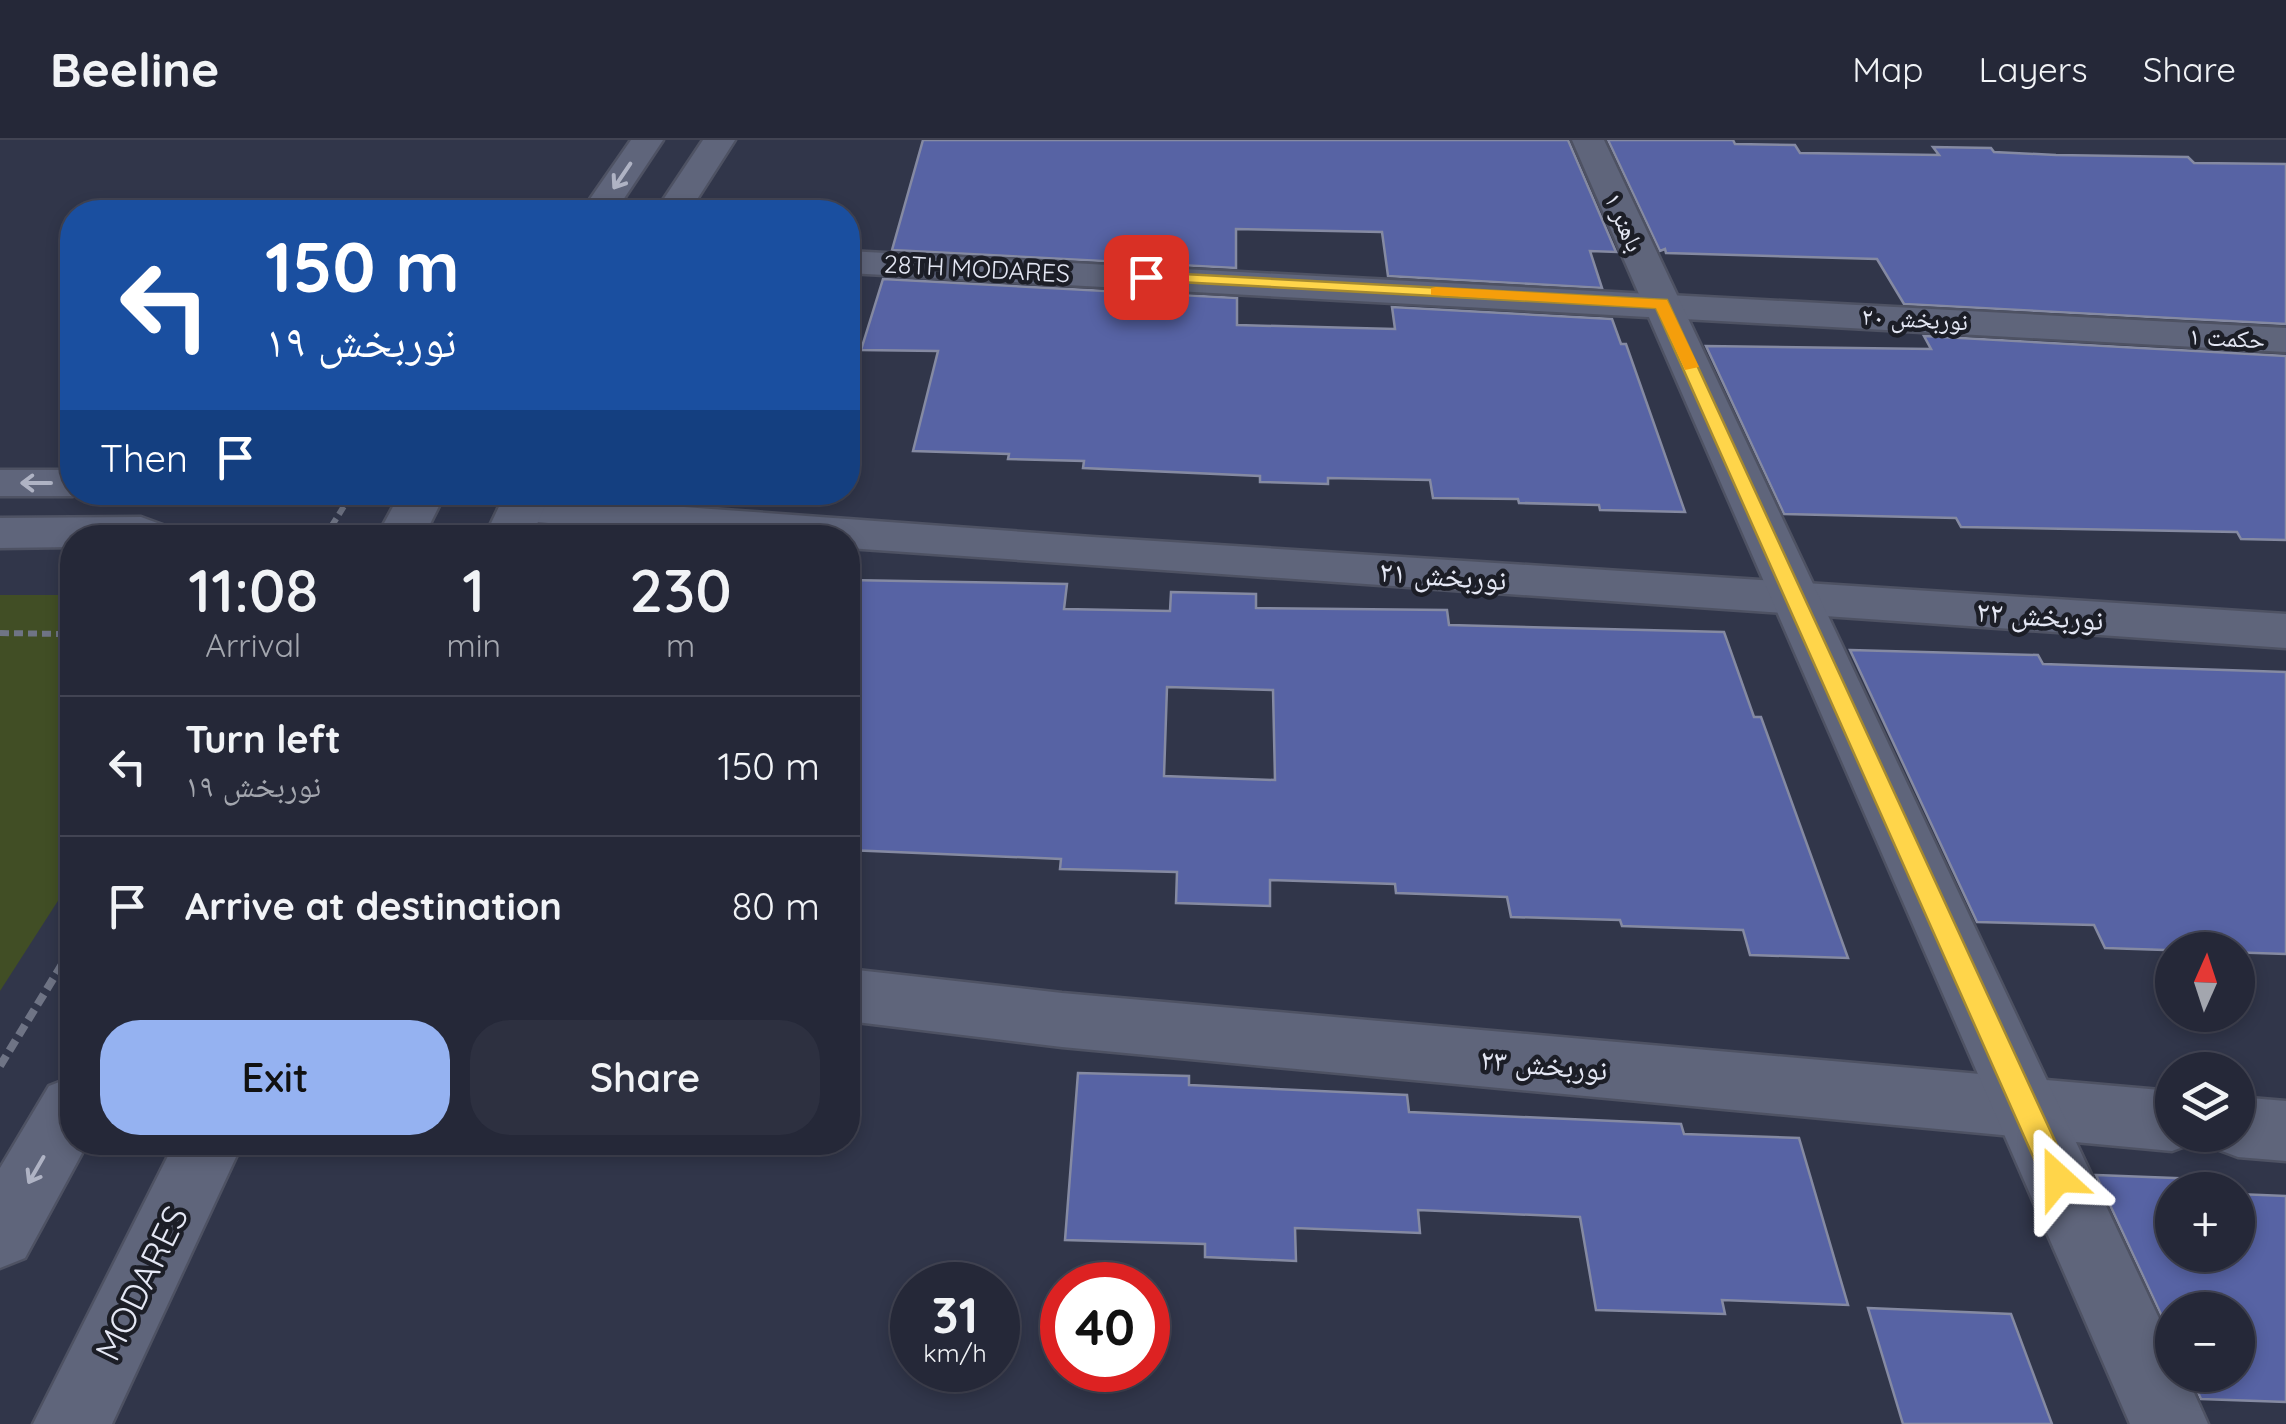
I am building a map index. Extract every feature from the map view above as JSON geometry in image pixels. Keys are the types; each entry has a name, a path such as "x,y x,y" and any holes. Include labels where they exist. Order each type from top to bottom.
{"street":[{"path":"606,200 646,140"},
{"path":"680,200 719,140"},
{"name":"باهنر ۱","path":"1588,140 2169,1424"},
{"name":"28TH MODARES","path":"860,263 1662,303"},
{"name":"نوربخش ۲۰","path":"1662,303 2168,334"},
{"name":"حکمت ۱","path":"2168,334 2286,340"},
{"path":"0,482 60,483"},
{"name":"نوربخش ۲۱","path":"519,513 695,525"},
{"path":"0,533 60,533"},
{"name":"نوربخش ۲۱","path":"860,536 1795,598"},
{"name":"نوربخش ۲۲","path":"1795,598 2286,631"},
{"name":"نوربخش ۲۳","path":"860,997 1062,1020 2155,1119"},
{"path":"0,1234 60,1128"},
{"path":"2255,1128 2286,1131"},
{"name":"MODARES","path":"72,1424 204,1155"}],"path":[{"path":"0,633 60,634"},
{"path":"0,1066 60,968"}],"green space":[{"path":"0,595 60,595 60,898 0,991"}],"building":[{"path":"923,140 1568,140 1616,252 1590,251 1602,288 1388,276 1382,232 1236,229 1236,268 892,250"},
{"path":"1608,140 1733,140 1735,144 1795,145 1800,153 1939,155 1933,147 1991,148 1994,152 2056,155 2188,157 2194,163 2286,164 2286,324 1904,304 1877,259 1666,253 1665,249 1660,251"},
{"path":"883,279 1237,298 1237,325 1395,329 1392,307 1612,319 1621,344 1626,344 1685,512 1600,510 1599,505 1519,503 1518,499 1433,498 1430,480 1328,478 1328,484 1260,482 1260,476 1083,468 1084,461 913,451 938,351 861,350"},
{"path":"1924,336 2286,356 2286,540 2241,539 2237,532 1961,527 1956,518 1784,514 1706,346 1931,349"},
{"path":"860,580 1067,584 1064,609 1170,611 1171,592 1256,594 1256,608 1447,610 1449,625 1724,632 1754,717 1761,717 1848,958 1750,955 1743,930 1622,926 1620,920 1511,917 1507,897 1396,893 1395,884 1270,880 1270,906 1176,903 1177,872 1060,869 1061,859 860,851","holes":["1167,687 1273,690 1275,780 1164,776"]},
{"path":"1850,650 2038,655 2043,664 2286,672 2286,954 2255,953 2255,932 2155,932 2155,950 2105,948 2094,925 1977,922"},
{"path":"1078,1073 1189,1076 1189,1085 1407,1095 1409,1112 1681,1124 1684,1134 1799,1138 1848,1305 1722,1300 1725,1314 1596,1310 1580,1217 1418,1210 1420,1233 1295,1228 1296,1261 1205,1257 1205,1244 1065,1240"},
{"path":"2096,1175 2155,1177 2155,1272 2255,1272 2255,1195 2286,1196 2286,1402 2201,1399 2198,1392 2255,1392 2255,1292 2155,1292 2155,1302"},
{"path":"1868,1308 2011,1314 2052,1424 1903,1424"}],"slow traffic":[{"path":"1436,292 1662,303 1691,367"}],"route":[{"path":"1146,277 1662,303 2058,1178"}]}
